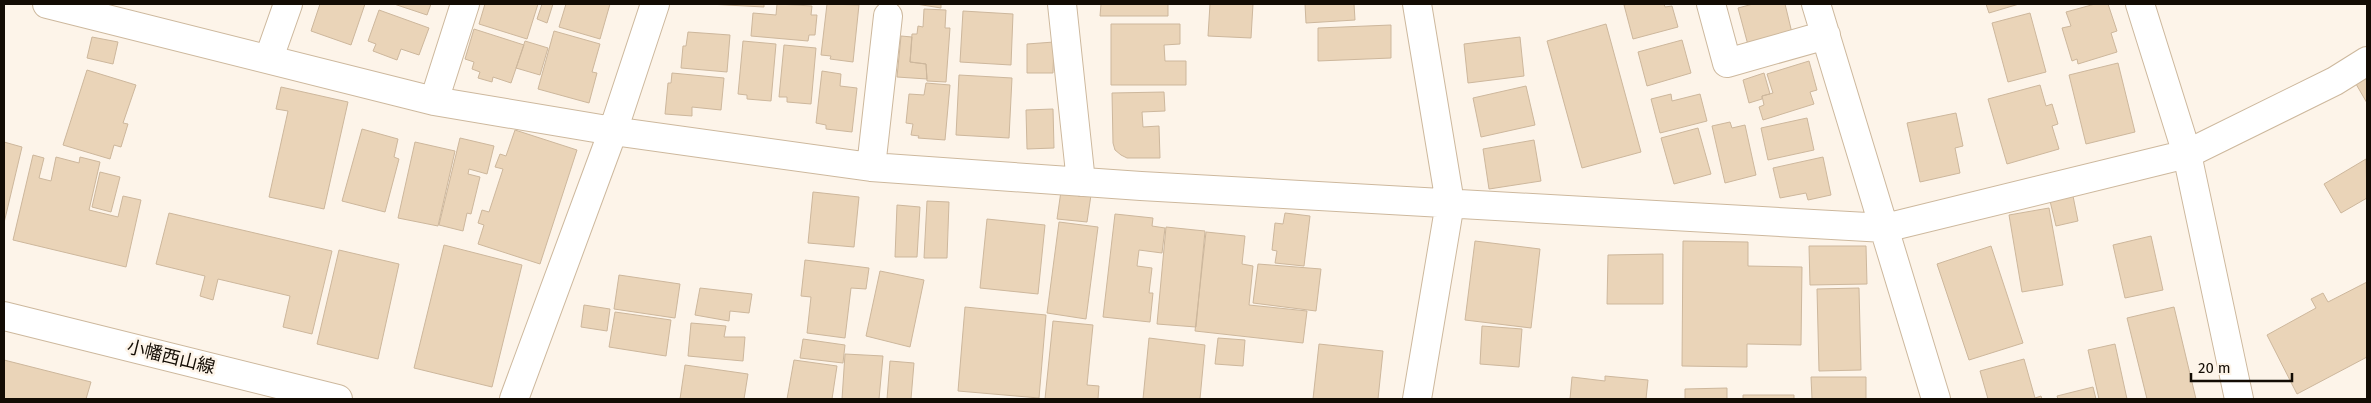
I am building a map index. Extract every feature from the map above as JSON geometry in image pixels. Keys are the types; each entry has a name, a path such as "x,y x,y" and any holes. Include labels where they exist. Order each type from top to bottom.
{"street":[{"path":"47,4 120,12 269,58 434,101 613,131 871,167 1081,182 1885,228 2187,154 2335,81 2367,61"},
{"path":"269,58 288,4"},
{"path":"434,101 466,4"},
{"path":"514,399 613,131 656,4"},
{"path":"1062,4 1081,182"},
{"path":"1416,4 1450,203 1417,399"},
{"path":"1711,4 1727,63 1826,35"},
{"path":"1816,4 1936,399"},
{"path":"2140,4 2187,154 2239,399"},
{"path":"871,167 888,16"},
{"name":"小幡西山線","path":"4,316 338,399"}],"building":[{"path":"320,4 365,4 351,45 311,31"},
{"path":"394,4 431,4 427,15"},
{"path":"485,4 538,4 527,39 479,24"},
{"path":"542,4 553,4 547,23 537,19"},
{"path":"566,4 610,4 600,39 559,27"},
{"path":"708,4 764,4 764,7"},
{"path":"777,4 812,6 811,15 817,15 815,35 809,35 808,41 751,36 753,13 776,15"},
{"path":"827,4 859,5 853,62 830,59 831,56 821,55"},
{"path":"916,4 941,4 941,8"},
{"path":"1101,4 1168,4 1168,16 1100,16"},
{"path":"1210,4 1253,4 1251,38 1208,36"},
{"path":"1305,4 1354,4 1355,20 1306,23"},
{"path":"1664,4 1665,7 1672,6 1678,27 1633,39 1624,5"},
{"path":"1753,4 1785,4 1792,33 1748,45 1738,8"},
{"path":"1986,4 2019,4 1989,13"},
{"path":"2095,4 2108,4 2117,31 2111,33 2117,52 2078,64 2077,59 2072,61 2062,28 2071,26 2066,12"},
{"path":"924,9 946,10 945,28 950,28 946,82 927,81 926,64 910,62 912,34 917,34 918,26 923,27"},
{"path":"379,10 429,28 419,55 401,49 397,60 373,51 376,44 368,41"},
{"path":"963,11 1013,14 1011,65 960,62"},
{"path":"2030,13 2046,72 2008,82 1992,23"},
{"path":"1111,24 1180,24 1180,44 1164,45 1165,61 1186,61 1186,85 1111,85"},
{"path":"1606,24 1641,152 1582,168 1547,41"},
{"path":"1391,25 1391,58 1318,61 1318,28"},
{"path":"474,29 524,45 511,83 493,77 492,82 478,78 480,72 472,69 474,62 465,59"},
{"path":"554,31 600,44 592,72 597,73 589,103 538,89"},
{"path":"688,32 730,35 727,72 681,68 683,46 686,46"},
{"path":"901,36 912,37 910,62 926,64 927,79 897,77"},
{"path":"92,37 118,42 113,64 87,58"},
{"path":"1520,37 1524,76 1468,83 1464,44"},
{"path":"1682,40 1691,73 1647,86 1638,52"},
{"path":"525,41 548,48 540,75 516,68"},
{"path":"743,41 776,44 771,101 747,99 747,95 738,94"},
{"path":"1054,42 1053,73 1027,73 1027,44"},
{"path":"784,45 816,48 811,104 787,102 787,97 779,97"},
{"path":"1809,61 1817,90 1810,92 1814,104 1763,120 1759,107 1764,105 1762,96 1773,93 1767,74"},
{"path":"2118,63 2135,132 2086,144 2069,75"},
{"path":"87,70 136,85 123,123 128,124 121,147 114,145 110,159 63,145"},
{"path":"822,71 841,74 840,86 857,88 852,132 826,129 826,125 816,123"},
{"path":"672,73 724,78 721,110 692,107 692,116 665,114 668,83 671,83"},
{"path":"1764,73 1770,94 1749,103 1743,80"},
{"path":"959,75 1012,78 1009,138 956,135"},
{"path":"2367,77 2367,103 2356,84"},
{"path":"926,83 950,85 945,140 918,138 919,136 911,135 913,124 906,123 909,94 924,95"},
{"path":"2040,85 2046,106 2052,104 2058,124 2052,126 2059,149 2007,164 1988,99"},
{"path":"1526,86 1535,125 1481,137 1473,98"},
{"path":"281,87 348,102 324,209 269,197 288,111 276,109"},
{"path":"1164,92 1165,111 1142,112 1143,127 1159,126 1160,158 1127,158 1121,155 1115,150 1113,143 1112,93"},
{"path":"1671,94 1672,101 1700,94 1707,121 1660,133 1651,99"},
{"path":"1053,109 1054,148 1027,149 1026,110"},
{"path":"1956,113 1963,146 1955,148 1960,173 1920,182 1907,123"},
{"path":"1807,118 1814,150 1768,160 1761,128"},
{"path":"1730,122 1732,128 1745,125 1756,175 1725,183 1712,126"},
{"path":"1698,128 1711,174 1674,184 1661,138"},
{"path":"362,129 398,139 394,157 399,159 385,212 342,201"},
{"path":"515,130 577,150 540,264 478,244 484,225 478,223 482,210 489,212 503,169 495,167 500,154 506,156"},
{"path":"460,138 494,146 487,174 469,169 468,174 480,177 471,214 467,213 463,231 439,225"},
{"path":"1534,140 1541,181 1489,189 1483,149"},
{"path":"4,142 22,147 4,223"},
{"path":"415,142 455,151 438,226 398,218"},
{"path":"33,155 44,158 39,178 51,181 56,157 79,163 80,157 100,162 89,210 118,217 123,196 141,200 126,267 13,240"},
{"path":"1823,157 1831,195 1808,200 1806,193 1780,198 1773,168"},
{"path":"2366,159 2367,198 2341,213 2324,184"},
{"path":"100,172 120,177 111,212 92,207"},
{"path":"1061,191 1091,195 1087,222 1057,219"},
{"path":"813,192 859,197 854,247 808,243"},
{"path":"2073,196 2078,221 2056,226 2050,201"},
{"path":"927,201 949,202 947,258 924,258"},
{"path":"897,205 920,207 917,257 895,257"},
{"path":"2049,208 2063,285 2022,292 2009,215"},
{"path":"169,213 332,251 312,334 283,327 290,296 218,279 213,300 200,296 205,276 156,264"},
{"path":"1285,213 1310,216 1304,266 1275,263 1277,251 1272,250 1275,223 1283,224"},
{"path":"1115,214 1153,218 1152,226 1165,228 1162,253 1139,250 1137,266 1152,268 1149,293 1153,293 1150,322 1103,317"},
{"path":"987,219 1045,225 1038,294 980,288"},
{"path":"1059,222 1098,227 1086,319 1047,313"},
{"path":"1166,227 1205,231 1196,327 1157,324"},
{"path":"1206,232 1245,236 1242,264 1253,266 1249,305 1307,311 1303,343 1195,331"},
{"path":"2151,236 2163,290 2125,298 2113,245"},
{"path":"1475,241 1540,249 1531,328 1465,320"},
{"path":"1683,241 1748,242 1748,266 1802,267 1801,345 1747,344 1747,367 1682,366"},
{"path":"444,245 522,265 492,387 414,368"},
{"path":"1809,246 1866,246 1867,284 1810,285"},
{"path":"1991,246 2023,343 1969,360 1937,264"},
{"path":"339,250 399,264 378,359 317,344"},
{"path":"1663,254 1663,304 1607,304 1608,255"},
{"path":"805,260 869,268 866,289 851,288 845,338 807,333 811,297 801,296"},
{"path":"1258,264 1321,269 1316,311 1253,303"},
{"path":"880,271 924,280 910,347 866,336"},
{"path":"619,275 680,284 675,318 614,309"},
{"path":"2367,282 2367,357 2297,394 2267,335 2316,308 2311,299 2323,293 2328,302"},
{"path":"700,288 752,294 749,313 730,311 729,321 695,315"},
{"path":"1859,288 1861,370 1819,371 1817,289"},
{"path":"584,305 610,309 607,331 581,327"},
{"path":"965,307 1046,315 1039,398 958,391"},
{"path":"2174,307 2196,399 2147,399 2127,318"},
{"path":"615,312 671,320 666,356 609,347"},
{"path":"1053,321 1093,325 1087,385 1099,386 1098,399 1045,399"},
{"path":"691,323 726,326 724,337 745,337 743,361 688,356"},
{"path":"1482,326 1522,329 1519,367 1480,364"},
{"path":"1149,338 1205,345 1200,399 1143,399"},
{"path":"1218,338 1245,340 1243,366 1215,364"},
{"path":"803,339 845,345 843,363 800,358"},
{"path":"1319,344 1383,351 1378,399 1313,399"},
{"path":"2115,344 2127,399 2099,399 2088,350"},
{"path":"845,354 883,356 879,399 842,399"},
{"path":"2024,359 2035,398 2041,396 2042,399 1988,399 1980,371"},
{"path":"4,360 91,382 86,399 4,399"},
{"path":"794,360 837,366 832,399 787,399"},
{"path":"890,361 914,363 911,399 887,399"},
{"path":"685,365 748,374 744,399 680,399"},
{"path":"1605,376 1648,380 1646,399 1570,399 1572,377 1605,381"},
{"path":"1811,377 1866,377 1866,399 1812,399"},
{"path":"2093,387 2096,399 2058,399 2057,396"},
{"path":"1727,388 1727,399 1685,399 1685,389"},
{"path":"1743,395 1794,395 1794,399 1743,399"}]}
